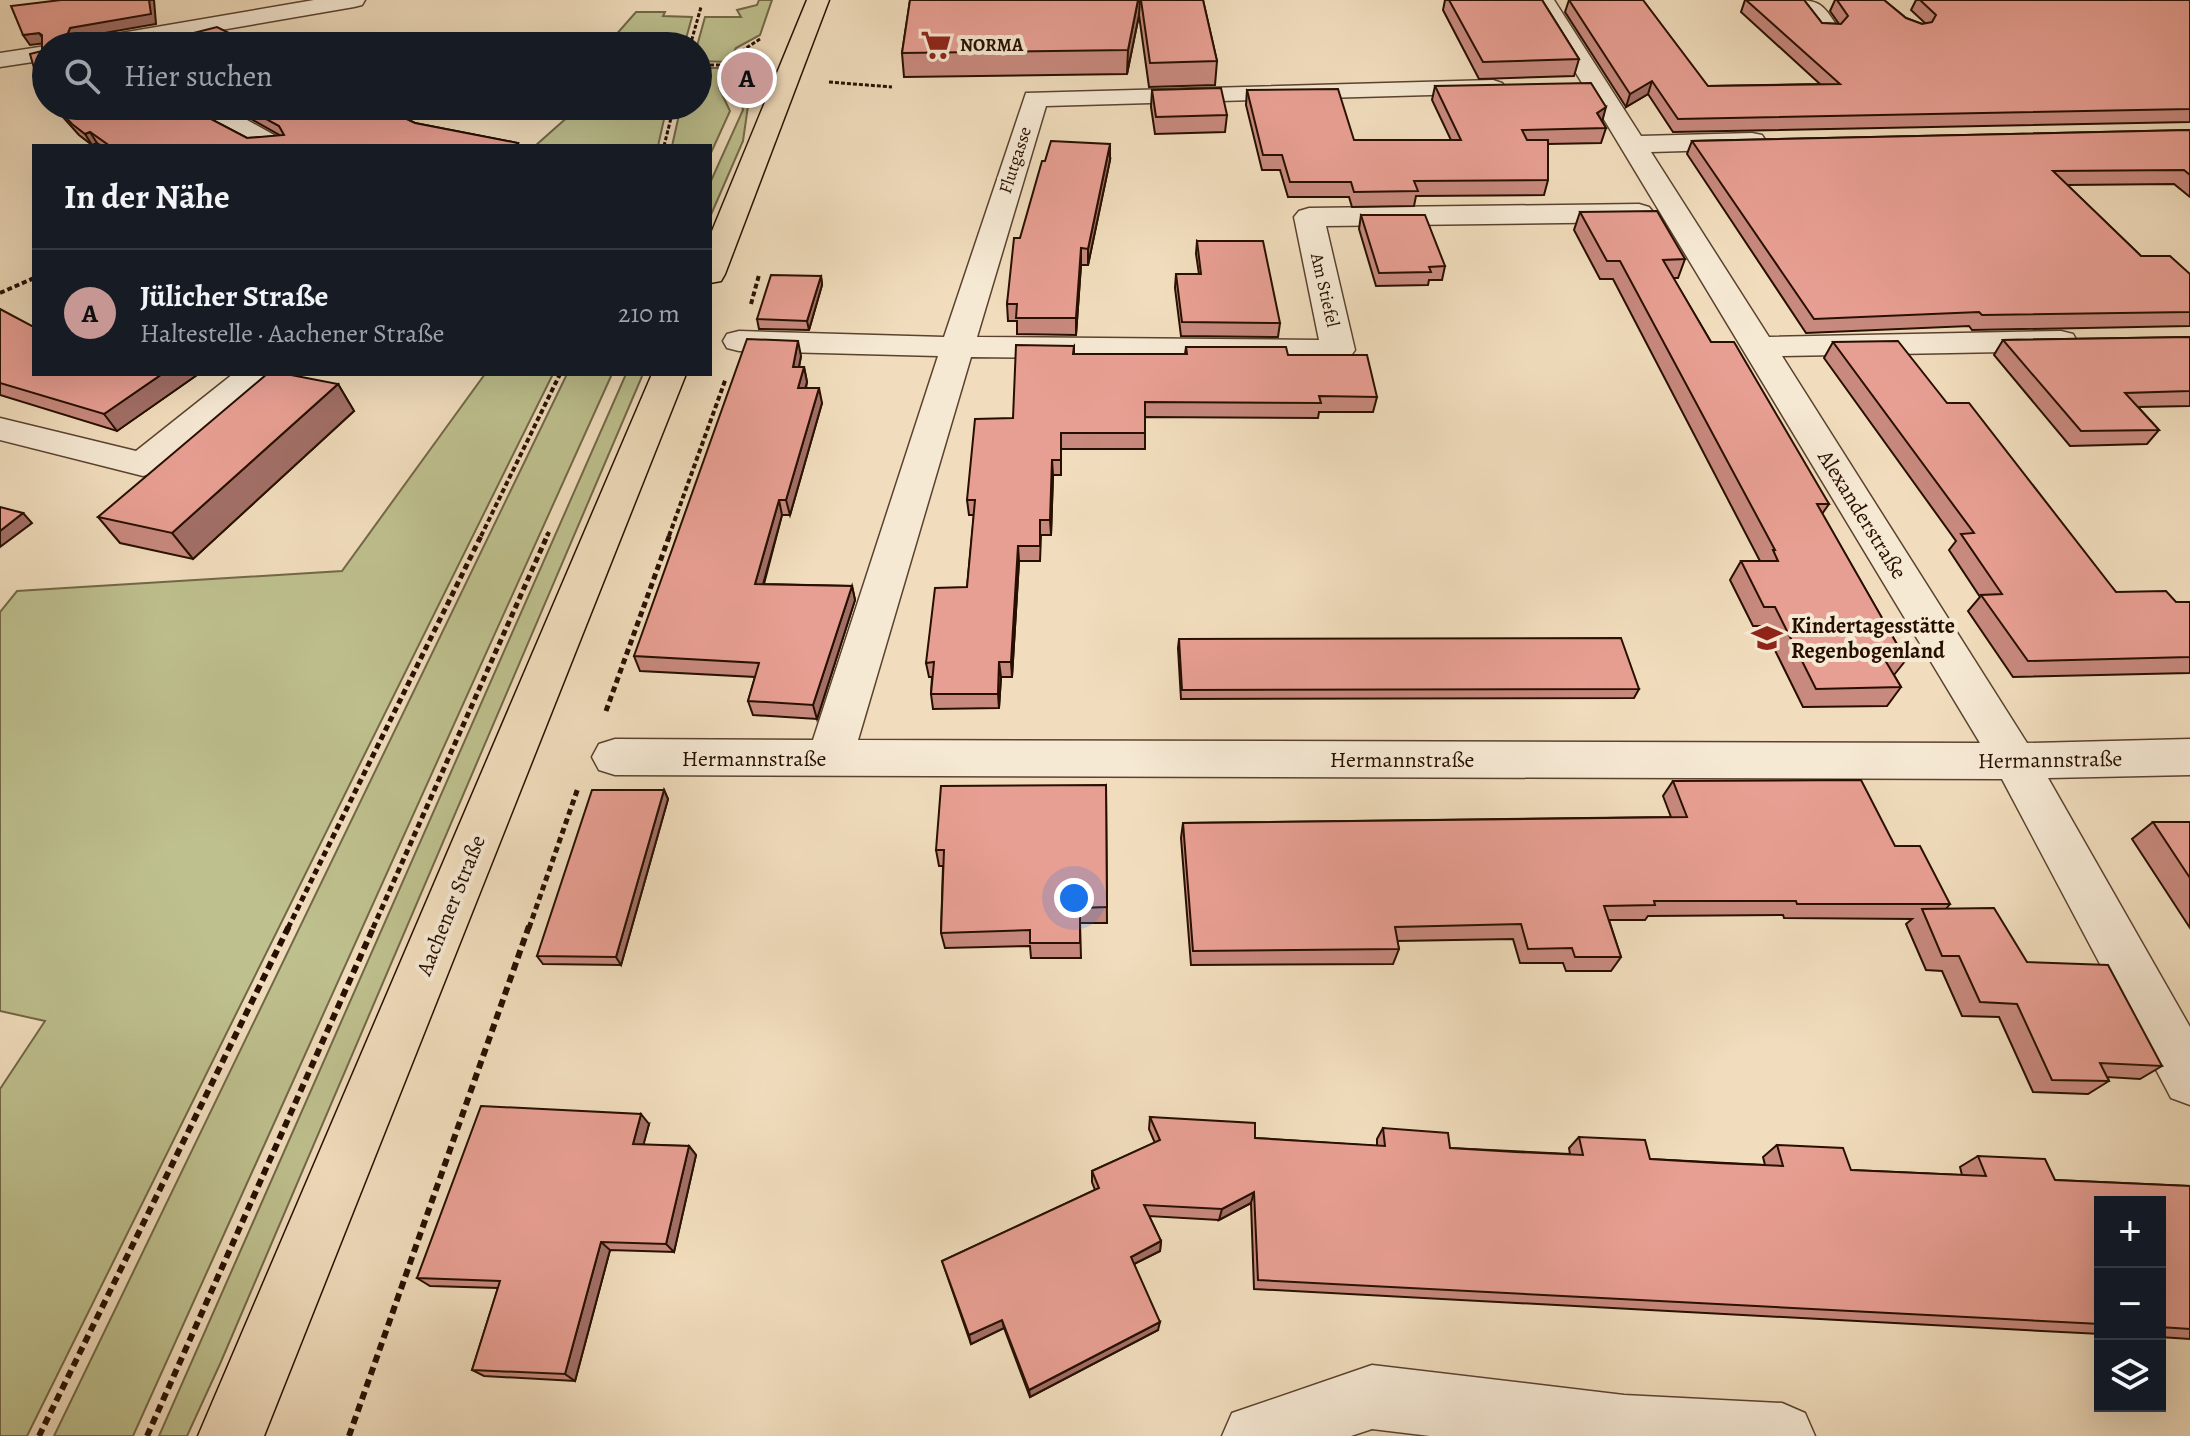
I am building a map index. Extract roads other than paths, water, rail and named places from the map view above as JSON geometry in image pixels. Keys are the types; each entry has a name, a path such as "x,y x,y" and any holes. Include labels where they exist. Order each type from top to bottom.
{"main road":[{"path":"712,269 818,0"},
{"name":"Aachener Straße","path":"231,1436 668,376"}],"street":[{"path":"203,32 354,0"},
{"name":"Alexanderstraße","path":"1543,0 1580,86 1634,144 2015,761 2190,1079"},
{"path":"1801,0 1816,12 1827,29"},
{"path":"0,60 32,55"},
{"name":"Flutgasse","path":"830,758 1035,98 1518,88"},
{"path":"224,120 269,144"},
{"path":"1634,144 1777,141"},
{"name":"Am Stiefel","path":"956,347 1338,350 1309,217 1678,213"},
{"path":"1759,347 2094,340"},
{"path":"739,341 956,347"},
{"path":"0,429 143,464 252,376"},
{"name":"Hermannstraße","path":"615,757 2015,761 2190,757"},
{"path":"1255,1436 1372,1397 1625,1432 1782,1436"}],"place":[{"name":"NORMA","path":"936,45"},
{"name":"Jülicher Straße","path":"747,78"},
{"name":"Kindertagesstätte Regenbogenland","path":"1767,638"}]}
